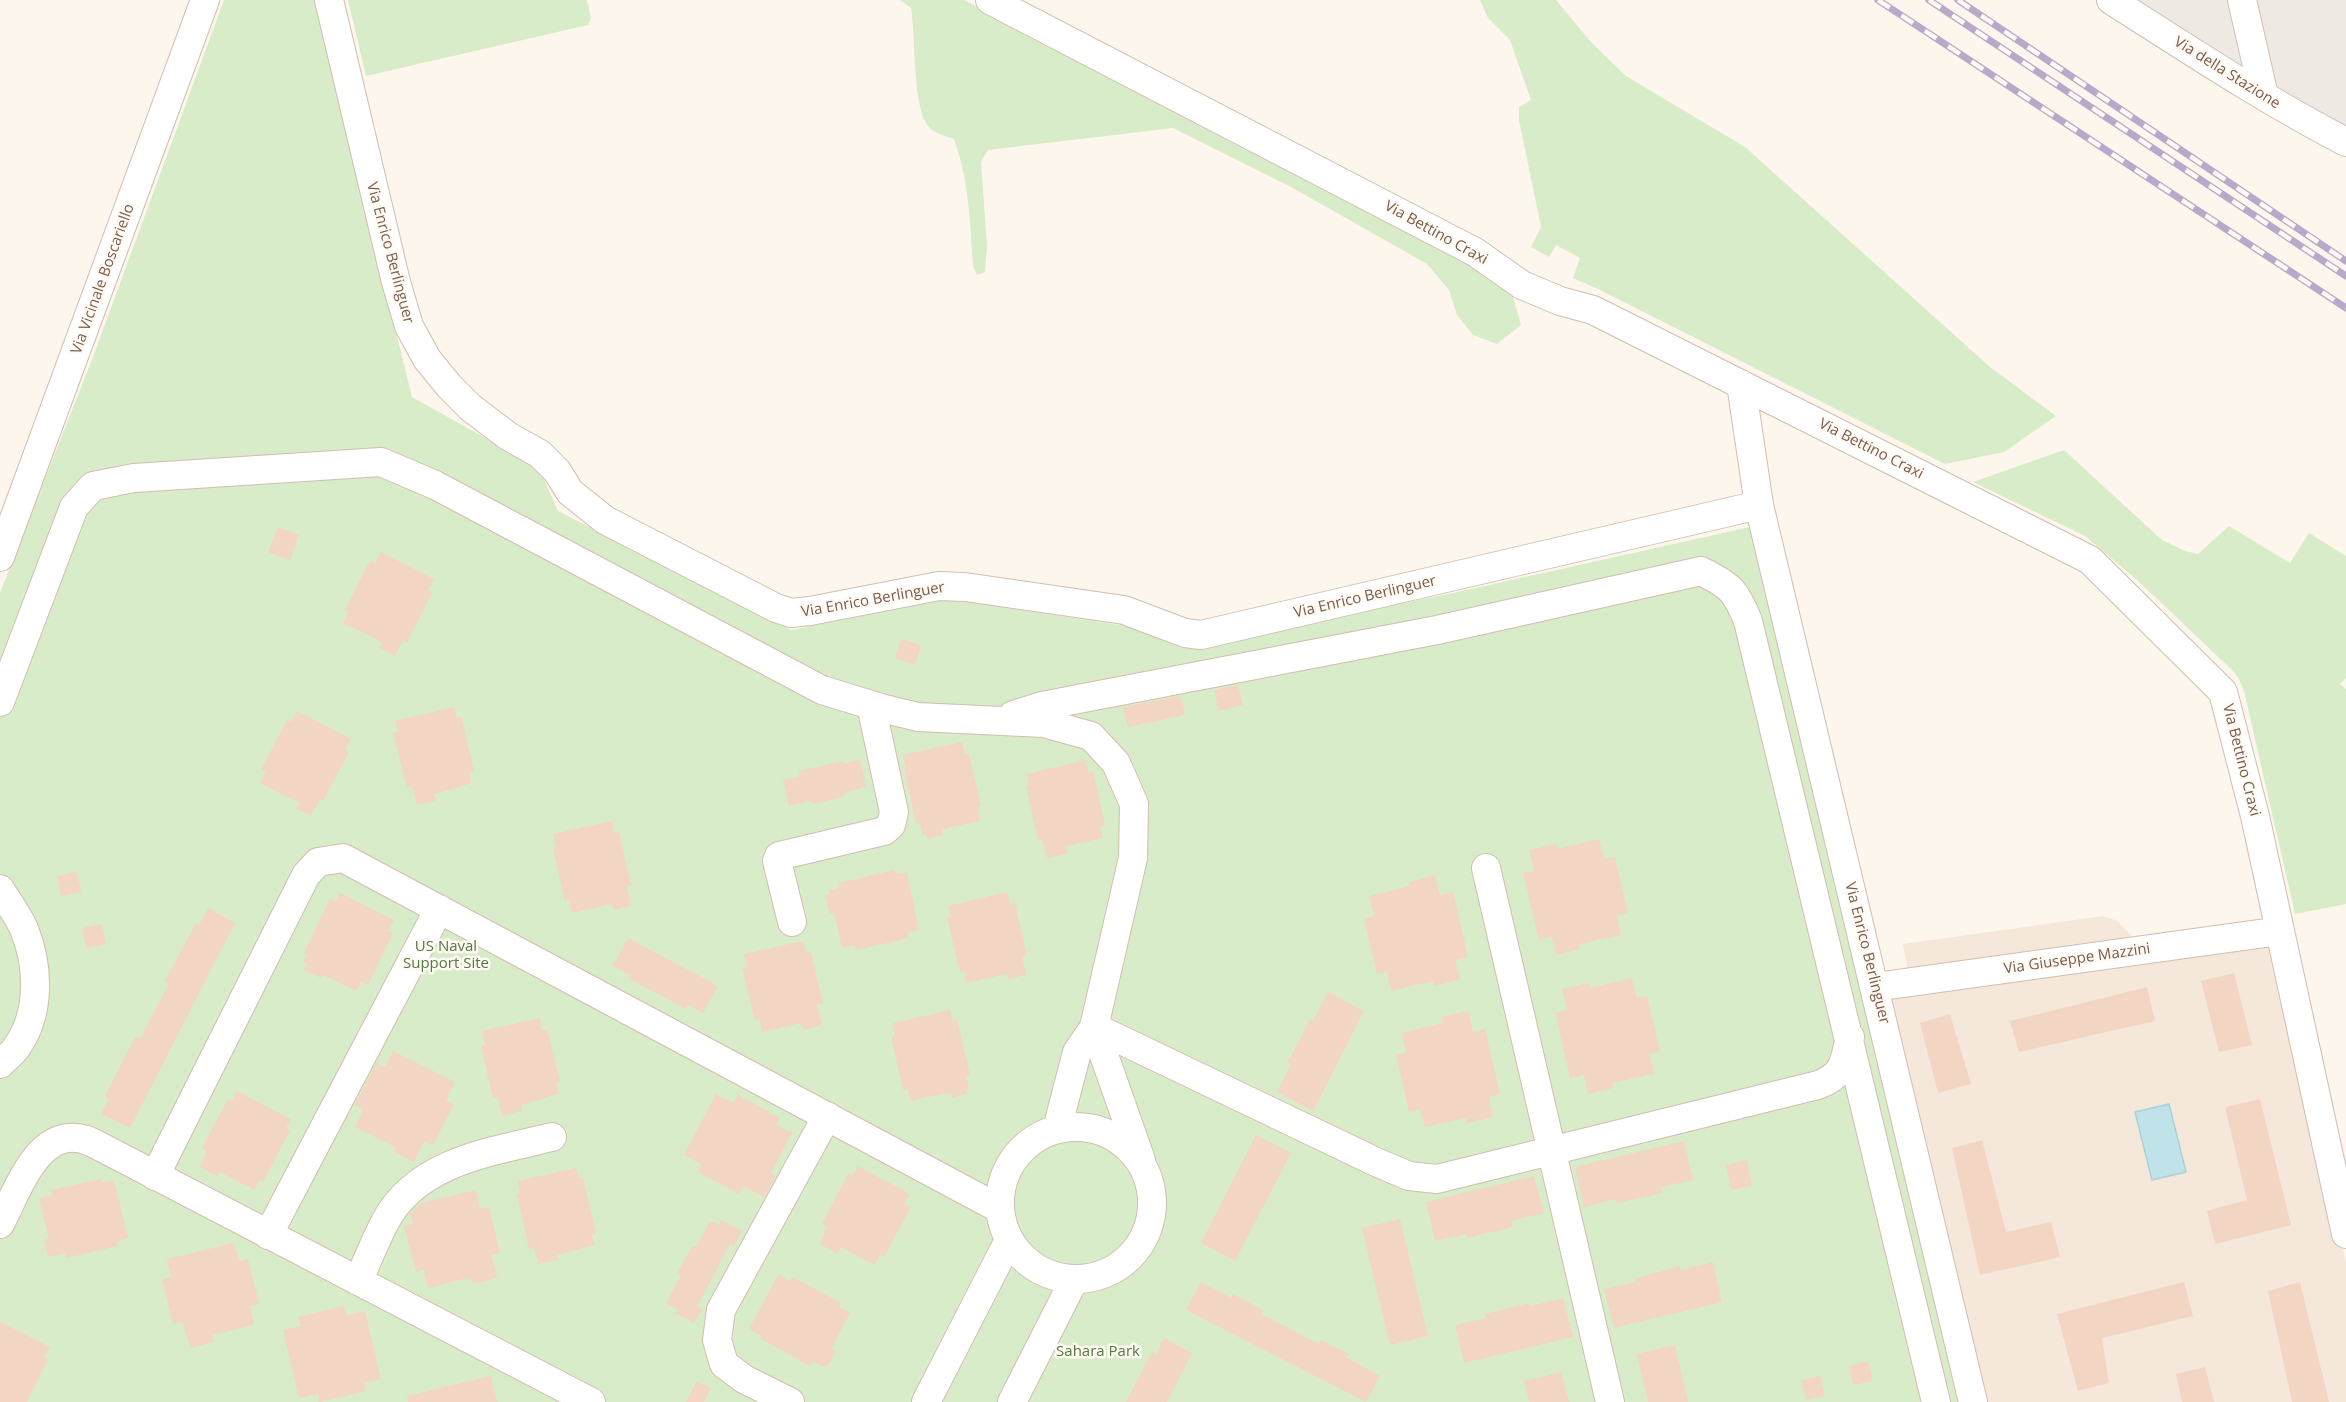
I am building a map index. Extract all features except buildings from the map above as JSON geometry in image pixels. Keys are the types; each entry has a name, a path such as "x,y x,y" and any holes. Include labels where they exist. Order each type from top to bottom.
{"street":[{"name":"Via Vicinale Boscariello","path":"0,557 205,0"},
{"name":"Via Enrico Berlinguer","path":"330,0 396,282 409,326 427,359 471,408 508,436 540,454 557,471 570,492 605,520 776,608 791,613 810,611 939,586 965,587 1124,610 1185,633 1201,635 1759,505"},
{"name":"Via Bettino Craxi","path":"990,0 1475,252 1522,285 1560,301 1593,310 2090,560 2223,692 2255,816 2346,1234"},
{"name":"Via della Stazione","path":"2111,0 2305,121 2346,142"},
{"path":"2242,0 2264,96"},
{"name":"Via Enrico Berlinguer","path":"1741,384 1759,505 1973,1402"},
{"path":"0,702 74,507 93,486 134,478 381,462 435,485 822,690 918,717 1044,723 1092,736 1116,763 1134,804 1133,858 1094,1027 1077,1052 1058,1129"},
{"path":"996,721 1042,706 1437,630 1701,571 1722,581 1738,596 1748,621 1850,1037 1936,1402"},
{"path":"792,922 777,861 779,856 884,831 891,825 894,812 871,705"},
{"path":"155,1176 306,875 318,862 343,858 1000,1209"},
{"path":"1486,868 1611,1402"},
{"path":"0,889 23,927 32,954 36,985 29,1022 16,1048 0,1064"},
{"path":"268,1235 439,909"},
{"name":"Via Giuseppe Mazzini","path":"1875,987 2280,932"},
{"path":"1094,1027 1376,1162 1409,1176 1437,1179 1818,1085 1832,1080 1841,1070 1850,1037"},
{"path":"1094,1027 1147,1178 1152,1202 1149,1226 1137,1248 1120,1266 1098,1277 1074,1280 1048,1274 1025,1261 1009,1240 1000,1209 1002,1183 1013,1160 1025,1146 1040,1136 1058,1129 1080,1127 1101,1131 1121,1142 1137,1158 1147,1178"},
{"path":"1818,1085 1835,1088 1869,1117"},
{"path":"790,1402 744,1379 724,1364 717,1340 721,1310 827,1116"},
{"path":"358,1281 385,1221 400,1200 422,1180 448,1165 474,1156 552,1137"},
{"path":"0,1224 33,1160 45,1147 62,1139 77,1138 88,1141 358,1281 556,1394 591,1402"},
{"path":"939,1176 975,1177 1013,1160"},
{"path":"926,1402 1009,1240"},
{"path":"1012,1402 1074,1280"}],"shaded area":[{"path":"2111,0 2346,0 2346,142"},
{"path":"2103,916 2118,921 2136,942 2274,939 2346,1262 2346,1402 1983,1402 1887,995 1912,992 1903,944"}],"green space":[{"name":"US Naval Support Site","path":"224,0 314,0 412,397 539,468 558,511 791,630 949,599 1139,628 1180,648 1453,593 1750,527 1960,1402 0,1402 0,593 93,357"},
{"path":"348,0 587,0 591,18 588,25 366,76"},
{"path":"900,0 964,0 1399,220 1512,293 1521,325 1497,344 1473,335 1457,315 1449,290 1427,264 1291,187 1173,128 988,150 981,162 987,246 985,272 977,275 973,266 968,201 959,154 954,139 934,131 924,118 917,89 911,8"},
{"path":"1480,0 1556,0 1591,42 1626,76 1745,147 1990,367 2056,416 2004,452 1945,464 1573,278 1580,258 1556,245 1549,257 1531,247 1541,227 1519,120 1519,107 1531,100 1510,40 1488,18"},
{"path":"2064,450 2162,540 2185,551 2198,554 2229,526 2290,563 2309,533 2346,556 2346,678 2340,684 2346,689 2346,904 2295,914 2244,691 2239,679 2231,669 2136,579 2085,536 1973,482"}],"water":[{"path":"2169,1104 2186,1172 2152,1180 2135,1112"}],"railway":[{"path":"1878,0 2346,308"},
{"path":"1929,0 2346,276"},
{"path":"1958,0 2346,261"}],"park label":[{"name":"Sahara Park","path":"1098,1352"}]}
